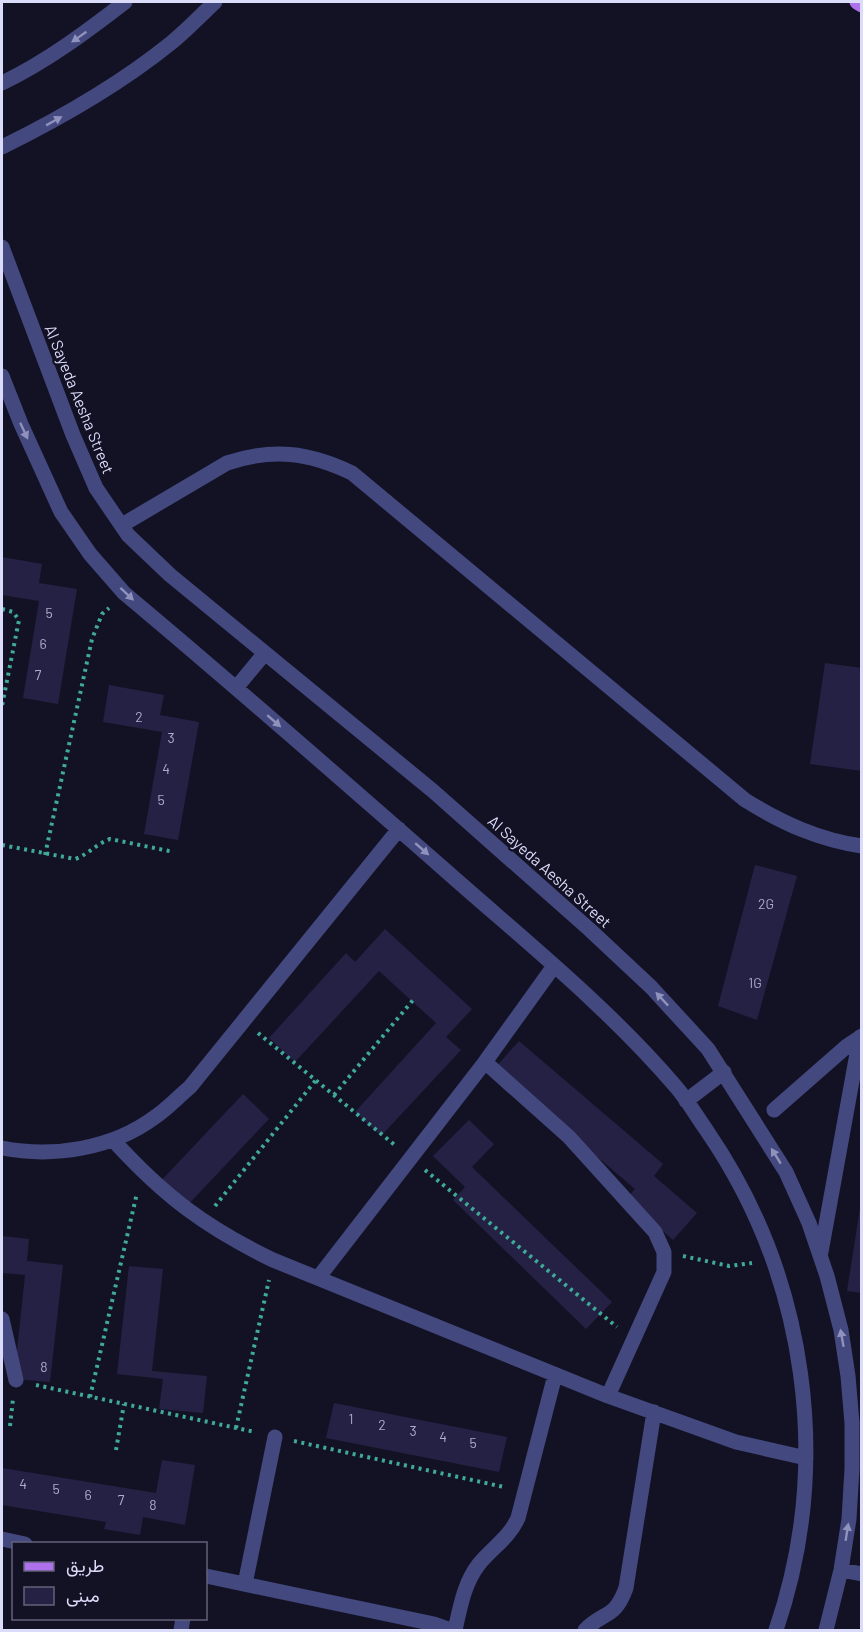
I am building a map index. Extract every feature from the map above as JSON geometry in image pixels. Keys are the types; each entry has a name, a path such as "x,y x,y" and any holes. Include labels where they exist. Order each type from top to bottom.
{"main road":[{"path":"857,2 861,5"}],"street":[{"path":"2,83 80,37 125,2"},
{"path":"2,147 50,123 114,86 172,42 215,2"},
{"name":"Al Sayeda Aesha Street","path":"2,246 73,435 96,488 128,535 170,575 433,791 651,987 708,1049 786,1172 809,1223 820,1255 840,1330 848,1376 857,1470 841,1570 826,1630"},
{"path":"2,376 61,512 90,554 124,593 399,829 618,1025 678,1089 723,1155 751,1206 773,1258 788,1307 799,1356 805,1406 804,1507 796,1557 776,1630"},
{"path":"122,525 226,463 244,457 282,453 306,456 330,463 351,473 745,800 767,814 814,836 861,846"},
{"path":"236,688 265,653"},
{"path":"2,1148 24,1152 69,1151 113,1140 154,1118 190,1087 399,829"},
{"path":"318,1278 485,1062 554,966"},
{"path":"774,1110 861,1036"},
{"path":"820,1255 861,1036"},
{"path":"485,1062 569,1137 656,1232 664,1252 663,1272 608,1396"},
{"path":"686,1101 724,1072"},
{"path":"113,1140 141,1172 171,1198 203,1222 273,1260 608,1396 736,1442 806,1458"},
{"path":"2,1319 15,1380"},
{"path":"207,1576 434,1624 453,1630 473,1574 489,1552 513,1530 518,1518 555,1376"},
{"path":"585,1630 613,1612 620,1603 626,1588 654,1412"},
{"path":"245,1584 275,1437"},
{"path":"841,1570 861,1574"}],"path":[{"path":"45,855 92,639 102,614 124,593"},
{"path":"2,609 13,612 19,620 2,706"},
{"path":"2,845 75,860 85,856 100,842 110,839 174,852"},
{"path":"334,1095 413,1000"},
{"path":"243,1020 633,1340"},
{"path":"203,1222 316,1080"},
{"path":"90,1396 141,1172"},
{"path":"664,1252 729,1266 745,1265 773,1258"},
{"path":"236,1428 273,1260"},
{"path":"116,1450 124,1404"}],"building":[{"path":"2,557 42,564 39,583 77,589 58,704 23,698 39,601 2,595"},
{"path":"825,663 862,668 862,771 810,764"},
{"path":"109,685 164,695 160,715 199,722 178,840 144,834 162,732 103,722"},
{"path":"755,865 797,876 757,1020 718,1006"},
{"path":"385,929 472,1009 446,1037 461,1050 381,1136 355,1112 436,1023 379,971 295,1062 269,1038 346,953 355,962"},
{"path":"519,1041 663,1164 654,1176 697,1213 673,1240 626,1199 635,1189 494,1069"},
{"path":"243,1094 269,1119 183,1210 157,1185"},
{"path":"469,1120 494,1144 472,1167 612,1302 586,1329 453,1200 465,1187 433,1156"},
{"path":"860,1208 862,1208 862,1293 847,1291"},
{"path":"2,1236 29,1239 27,1261 63,1265 50,1382 14,1379 25,1275 2,1273"},
{"path":"129,1266 163,1269 152,1371 207,1376 203,1413 159,1409 163,1379 117,1374"},
{"path":"334,1403 507,1437 499,1472 326,1438"},
{"path":"162,1460 195,1465 185,1525 143,1517 140,1535 104,1529 106,1522 2,1505 2,1468 156,1493"}]}
